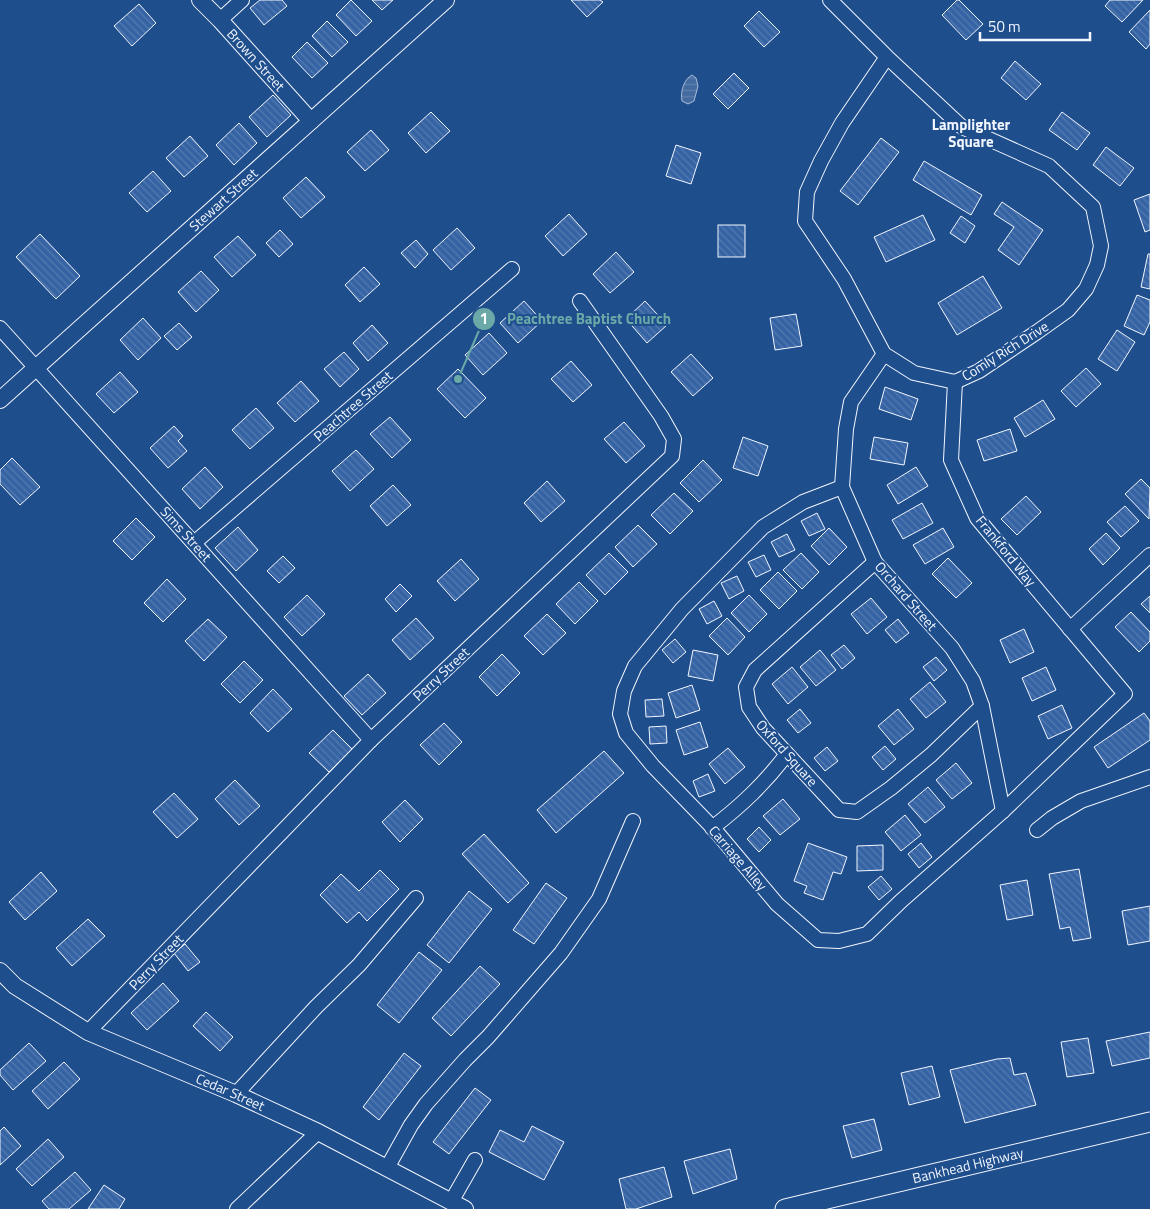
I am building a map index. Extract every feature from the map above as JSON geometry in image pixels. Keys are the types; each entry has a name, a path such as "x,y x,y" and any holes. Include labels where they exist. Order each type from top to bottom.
{"main road":[{"name":"Bankhead Highway","path":"784,1209 1150,1122"}],"street":[{"name":"Brown Street","path":"200,0 311,121"},
{"path":"220,20 242,0"},
{"name":"Stewart Street","path":"0,400 446,0"},
{"name":"Comly Rich Drive","path":"830,0 887,57 962,127 1049,166 1093,207 1101,246 1097,265 1086,289 1068,310 979,371 955,382 914,373 884,354 844,279 805,221 807,192 821,161 842,123 887,57"},
{"name":"Peachtree Street","path":"194,544 512,269"},
{"name":"Perry Street","path":"88,1032 371,740 672,456 674,439 662,416 580,301"},
{"name":"Sims Street","path":"0,328 371,740"},
{"name":"Orchard Street","path":"884,354 851,402 846,429 842,487 875,562 952,648 973,681 982,706 1003,811"},
{"name":"Frankford Way","path":"955,382 951,460 977,518 1125,694"},
{"name":"Carriage Alley","path":"842,487 802,502 763,527 682,610 636,666 624,691 620,714 626,733 653,766 712,828 777,904 818,940 839,941 867,934 901,901 1003,811 1125,694"},
{"path":"1070,629 1150,555"},
{"name":"Oxford Square","path":"875,562 755,670 746,687 749,707 763,728 839,810 857,812 891,788 931,755 982,706"},
{"path":"712,828 739,808 766,782 787,754"},
{"path":"1037,830 1052,818 1081,801 1150,777"},
{"path":"387,1168 411,1125 426,1104 562,953 599,899 633,821"},
{"path":"236,1094 316,1007 359,965 416,898"},
{"name":"Cedar Street","path":"0,971 15,986 88,1032 236,1094 318,1132 458,1206"},
{"path":"237,1209 318,1132"},
{"path":"458,1206 475,1160"}],"water":[{"path":"692,75 696,78 698,86 694,101 688,104 682,101 683,86"}],"building":[{"path":"260,0 282,0 287,6 264,25 250,8"},
{"path":"351,0 372,21 356,36 336,15"},
{"path":"372,0 393,0 382,10"},
{"path":"571,0 600,0 603,2 587,17"},
{"path":"957,0 983,24 966,40 942,15"},
{"path":"1110,0 1143,0 1122,22 1105,6"},
{"path":"139,4 156,23 132,46 114,26"},
{"path":"1150,10 1150,44 1146,49 1129,32"},
{"path":"759,11 780,32 764,47 744,26"},
{"path":"327,21 348,42 332,57 312,36"},
{"path":"307,42 328,63 312,78 292,57"},
{"path":"1015,61 1041,84 1026,100 1001,78"},
{"path":"734,73 749,88 728,109 713,94"},
{"path":"273,95 291,115 267,137 249,117"},
{"path":"431,112 450,131 426,153 408,133"},
{"path":"1062,112 1090,133 1077,150 1049,130"},
{"path":"239,123 257,143 234,165 216,145"},
{"path":"371,130 389,150 365,171 347,152"},
{"path":"190,136 208,156 184,177 166,158"},
{"path":"881,138 899,152 858,205 840,191"},
{"path":"676,145 701,153 691,184 666,176"},
{"path":"1106,147 1134,168 1120,186 1093,165"},
{"path":"924,161 982,195 971,215 913,180"},
{"path":"153,171 171,191 147,212 129,193"},
{"path":"306,177 325,197 301,218 283,198"},
{"path":"1150,194 1150,230 1145,232 1134,200"},
{"path":"1002,202 1043,230 1019,265 998,250 1014,227 994,214"},
{"path":"569,214 587,234 563,256 545,236"},
{"path":"923,215 935,240 886,262 874,237"},
{"path":"961,216 975,226 965,243 950,233"},
{"path":"718,225 745,225 745,257 718,257"},
{"path":"457,228 475,248 451,270 433,250"},
{"path":"280,230 293,244 279,257 266,243"},
{"path":"40,234 80,276 56,299 16,257"},
{"path":"238,236 256,255 232,277 214,257"},
{"path":"416,240 428,254 415,268 401,253"},
{"path":"616,252 634,272 610,293 593,274"},
{"path":"1148,254 1150,254 1150,289 1141,287"},
{"path":"364,267 380,284 360,302 345,285"},
{"path":"201,271 219,290 196,312 178,292"},
{"path":"983,276 1002,308 957,335 938,303"},
{"path":"1137,295 1150,300 1150,322 1144,335 1124,326"},
{"path":"524,301 542,321 518,343 500,323"},
{"path":"645,301 667,325 647,343 626,319"},
{"path":"796,314 802,346 775,350 770,318"},
{"path":"143,318 161,338 138,360 120,340"},
{"path":"179,323 192,337 177,350 164,336"},
{"path":"372,325 388,343 368,361 353,343"},
{"path":"1117,330 1135,342 1117,371 1098,359"},
{"path":"489,333 507,353 483,375 465,355"},
{"path":"344,352 359,369 340,387 324,369"},
{"path":"691,354 713,378 693,396 671,372"},
{"path":"571,361 592,385 573,402 551,379"},
{"path":"1086,368 1101,384 1076,407 1061,391"},
{"path":"458,369 486,398 465,418 437,389"},
{"path":"120,372 138,392 114,413 96,394"},
{"path":"301,381 319,401 295,422 277,403"},
{"path":"885,387 918,399 911,420 879,409"},
{"path":"1043,400 1055,419 1025,437 1014,418"},
{"path":"256,408 274,428 250,449 232,430"},
{"path":"390,417 411,440 392,458 370,434"},
{"path":"624,422 645,446 626,463 604,439"},
{"path":"174,426 183,436 178,441 187,451 168,468 150,448"},
{"path":"1010,429 1017,451 984,461 977,440"},
{"path":"743,437 768,446 758,476 733,468"},
{"path":"874,437 908,443 904,465 870,459"},
{"path":"356,450 374,469 350,491 332,471"},
{"path":"12,458 40,487 20,505 0,484 0,470"},
{"path":"703,460 722,480 699,502 680,483"},
{"path":"205,467 223,487 200,509 182,489"},
{"path":"916,467 928,486 898,504 887,485"},
{"path":"1141,479 1150,488 1149,519 1125,494"},
{"path":"547,481 565,501 541,522 524,503"},
{"path":"393,485 411,505 387,526 370,506"},
{"path":"674,493 693,511 670,534 651,515"},
{"path":"1026,496 1041,512 1017,535 1001,519"},
{"path":"922,503 933,523 903,539 892,520"},
{"path":"1125,506 1139,521 1121,537 1107,522"},
{"path":"817,513 825,529 809,536 801,521"},
{"path":"136,518 155,537 132,560 113,541"},
{"path":"638,525 657,544 633,567 615,547"},
{"path":"238,527 258,550 236,571 215,548"},
{"path":"829,528 847,547 829,565 811,546"},
{"path":"943,528 954,547 925,564 913,545"},
{"path":"1106,533 1120,548 1103,565 1089,549"},
{"path":"787,534 795,550 779,557 771,542"},
{"path":"609,553 628,572 605,595 586,575"},
{"path":"801,553 819,572 802,589 783,570"},
{"path":"764,555 771,570 756,577 748,562"},
{"path":"283,556 295,568 279,583 267,571"},
{"path":"948,558 972,583 956,598 932,574"},
{"path":"461,559 479,579 455,601 437,581"},
{"path":"778,572 797,591 779,609 760,590"},
{"path":"737,576 744,591 729,599 721,583"},
{"path":"167,579 186,599 163,622 144,603"},
{"path":"579,582 598,601 575,624 556,604"},
{"path":"400,584 412,596 396,612 385,599"},
{"path":"307,595 325,614 302,636 284,617"},
{"path":"749,595 767,614 749,632 731,613"},
{"path":"1150,596 1150,613 1141,604"},
{"path":"871,598 887,617 867,634 851,614"},
{"path":"714,601 722,616 707,624 699,609"},
{"path":"1131,612 1150,632 1150,641 1139,652 1115,627"},
{"path":"547,614 566,633 543,655 524,636"},
{"path":"416,618 434,638 410,660 392,640"},
{"path":"727,618 745,637 728,655 709,636"},
{"path":"208,619 227,637 204,661 185,641"},
{"path":"898,619 909,633 896,643 885,630"},
{"path":"1024,629 1034,652 1010,663 1000,640"},
{"path":"675,639 686,652 673,663 662,650"},
{"path":"844,645 855,658 842,669 831,655"},
{"path":"693,650 718,655 713,681 688,676"},
{"path":"820,650 836,670 816,686 800,667"},
{"path":"502,654 520,673 497,696 479,677"},
{"path":"936,657 947,670 934,681 923,667"},
{"path":"244,661 263,680 240,703 221,684"},
{"path":"792,667 808,687 788,704 772,684"},
{"path":"1046,667 1056,690 1032,701 1022,678"},
{"path":"368,674 386,693 362,715 344,696"},
{"path":"930,682 946,702 926,718 910,699"},
{"path":"692,685 700,710 676,718 668,693"},
{"path":"273,689 292,709 268,732 250,713"},
{"path":"662,699 664,716 646,717 645,700"},
{"path":"1062,705 1072,728 1048,739 1038,716"},
{"path":"800,709 811,723 798,733 787,720"},
{"path":"898,709 914,729 894,745 878,726"},
{"path":"1144,713 1150,721 1150,740 1108,768 1094,747"},
{"path":"700,722 708,747 684,755 676,730"},
{"path":"444,723 462,742 439,765 420,745"},
{"path":"666,726 667,743 650,744 649,727"},
{"path":"333,730 352,749 329,772 309,753"},
{"path":"885,746 896,759 883,770 872,757"},
{"path":"827,747 838,761 825,771 814,758"},
{"path":"728,748 745,767 725,784 709,764"},
{"path":"604,751 624,773 556,833 537,810"},
{"path":"956,763 972,783 952,799 936,780"},
{"path":"708,774 715,791 699,797 693,781"},
{"path":"235,780 260,806 239,825 215,799"},
{"path":"928,787 945,807 925,823 908,804"},
{"path":"174,793 198,819 177,838 153,812"},
{"path":"783,799 800,819 780,835 763,816"},
{"path":"405,800 423,819 400,842 382,822"},
{"path":"905,815 921,835 901,851 885,832"},
{"path":"759,827 771,840 759,852 747,839"},
{"path":"484,834 529,883 508,903 462,854"},
{"path":"808,843 847,857 841,874 833,872 823,900 804,893 807,886 794,881"},
{"path":"921,843 932,857 919,868 908,854"},
{"path":"883,845 883,870 857,871 857,846"},
{"path":"1079,869 1091,938 1073,941 1070,927 1060,929 1049,874"},
{"path":"380,870 399,889 367,921 359,912 347,923 320,895 341,874 359,891"},
{"path":"41,872 57,891 25,920 9,902"},
{"path":"881,876 892,889 879,900 868,887"},
{"path":"1027,880 1033,915 1007,920 1000,885"},
{"path":"546,883 567,898 534,944 513,930"},
{"path":"469,891 492,909 449,963 427,945"},
{"path":"1150,906 1150,941 1128,945 1122,911"},
{"path":"88,919 105,936 72,966 56,948"},
{"path":"185,944 200,962 188,971 174,953"},
{"path":"419,952 442,970 399,1023 377,1005"},
{"path":"480,966 500,984 451,1036 432,1018"},
{"path":"163,983 179,1001 147,1030 131,1013"},
{"path":"206,1012 233,1037 220,1051 193,1026"},
{"path":"1150,1032 1150,1058 1112,1066 1106,1041"},
{"path":"1088,1038 1094,1073 1067,1077 1061,1042"},
{"path":"29,1043 46,1061 13,1090 0,1075 0,1070"},
{"path":"404,1053 421,1066 379,1120 363,1107"},
{"path":"1010,1058 1014,1075 1026,1073 1036,1105 965,1123 950,1070 997,1059"},
{"path":"64,1062 80,1079 48,1109 32,1091"},
{"path":"932,1066 940,1097 909,1105 901,1073"},
{"path":"475,1088 491,1100 449,1154 433,1142"},
{"path":"874,1119 882,1150 852,1158 843,1126"},
{"path":"532,1126 564,1142 544,1180 489,1152 500,1130 524,1142"},
{"path":"4,1127 21,1146 0,1165 0,1131"},
{"path":"48,1139 64,1157 32,1186 16,1169"},
{"path":"730,1149 737,1179 693,1194 684,1161"},
{"path":"664,1167 672,1197 636,1209 626,1209 619,1179"},
{"path":"75,1172 91,1190 69,1209 49,1209 42,1201"},
{"path":"104,1185 125,1199 119,1209 88,1209"}],"place":[{"name":"Peachtree Baptist Church","path":"458,379"}],"district":[{"name":"Lamplighter Square","path":"971,134"}]}
